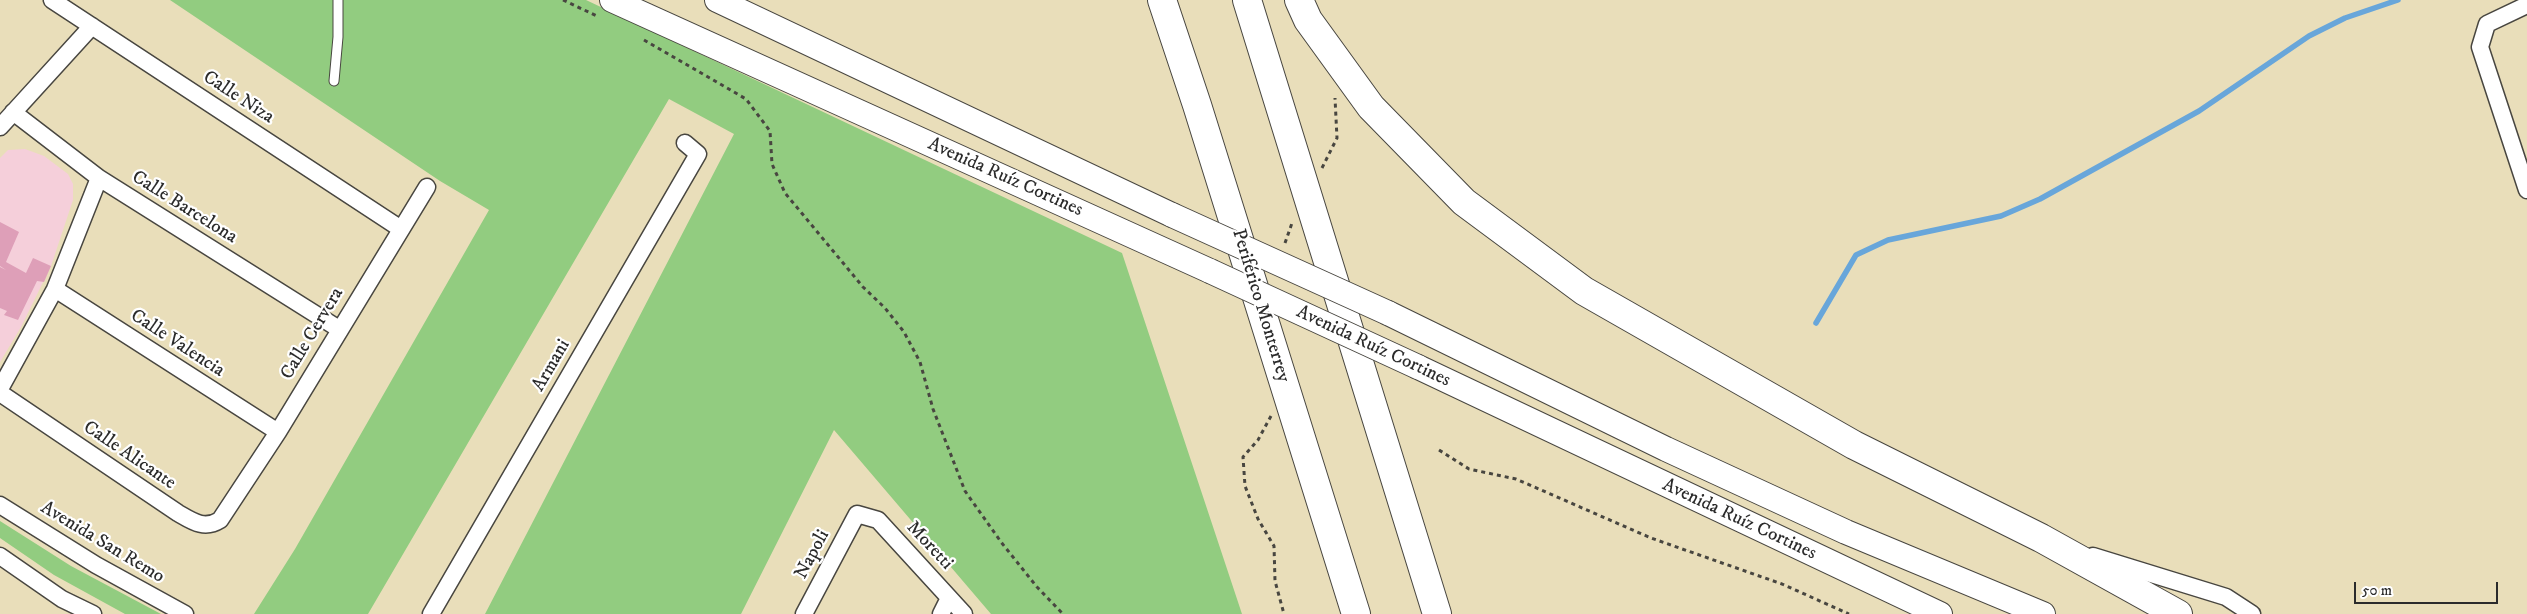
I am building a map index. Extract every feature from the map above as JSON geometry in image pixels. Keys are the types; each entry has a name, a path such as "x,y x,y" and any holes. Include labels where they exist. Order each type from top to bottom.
{"highway":[{"name":"Periférico Monterrey","path":"1162,0 1197,105 1356,614"},
{"path":"1247,0 1437,614"},
{"path":"1300,0 1308,20 1372,107 1464,202 1584,291 1854,445 2041,538 2178,614"}],"main road":[{"name":"Avenida Ruíz Cortines","path":"717,0 1172,215 1388,313 1666,449 1846,532 2043,614"},
{"name":"Avenida Ruíz Cortines","path":"610,11 1210,271 1940,614"}],"street":[{"name":"Calle Niza","path":"52,0 401,228"},
{"path":"1312,0 1312,5 1395,125 1512,236 1854,445"},
{"path":"2527,5 2487,24 2480,48 2527,190"},
{"path":"0,127 92,26"},
{"name":"Calle Barcelona","path":"13,112 99,178 339,329"},
{"name":"Armani","path":"431,614 698,154 685,143"},
{"path":"0,391 55,289 99,178"},
{"name":"Calle Cervera","path":"233,500 278,432 427,187"},
{"name":"Calle Valencia","path":"55,289 278,432"},
{"name":"Calle Alicante","path":"0,391 178,512 199,524 212,526 220,520 233,500"},
{"name":"Avenida San Remo","path":"0,505 96,565 185,614"},
{"name":"Moretti","path":"857,514 878,520 964,614"},
{"name":"Napoli","path":"804,614 857,514"},
{"path":"2041,538 2226,597 2252,614"},
{"path":"0,556 62,599 93,614"},
{"path":"941,614 949,598"}],"lane":[{"path":"334,81 338,37 338,0"}],"path":[{"path":"563,0 610,11"},
{"path":"643,40 746,99 770,130 772,164 785,193 863,287 885,308 904,332 920,362 933,409 965,490 1001,542 1037,587 1064,614"},
{"path":"1321,171 1337,138 1336,100 1332,92"},
{"path":"1284,246 1296,216"},
{"path":"1271,408 1271,416 1258,440 1243,458 1245,486 1258,519 1274,546 1275,581 1284,614"},
{"path":"1439,450 1469,468 1516,478 1651,538 1782,584 1849,614"}],"shaded area":[{"path":"25,149 44,156 68,174 73,184 73,200 51,266 21,327 0,362 0,158 8,150"}],"green space":[{"path":"170,0 586,0 1122,253 1242,614 991,614 834,430 741,614 485,614 734,134 669,99 368,614 254,614 295,549 489,210 440,181"},
{"path":"0,521 71,566 161,614 125,614 54,575 0,538"}],"building":[{"path":"0,222 19,232 6,262 26,273 33,258 51,266 44,282 37,281 18,320 4,315 7,311 0,308 0,267 6,270 0,266"}],"waterway":[{"path":"1816,323 1856,255 1888,240 2001,216 2040,199 2199,111 2309,36 2345,18 2398,0"}]}
